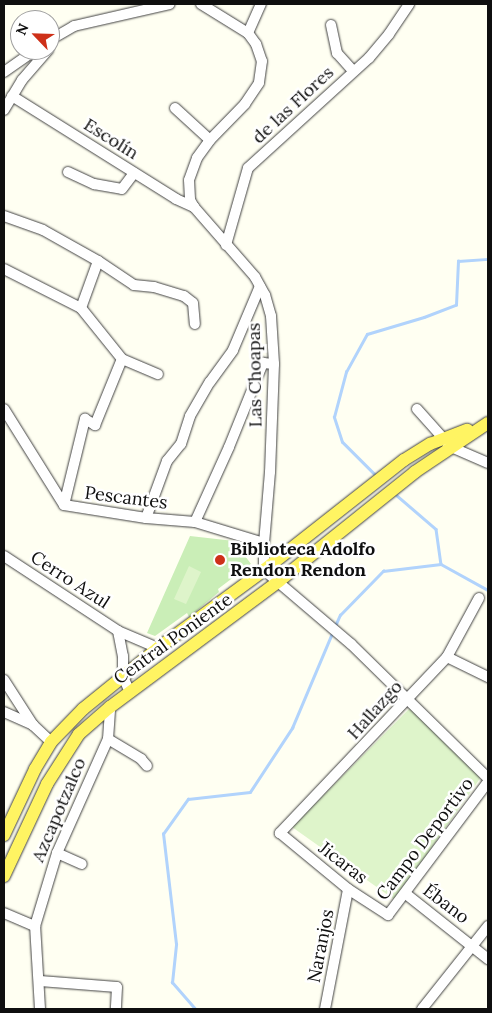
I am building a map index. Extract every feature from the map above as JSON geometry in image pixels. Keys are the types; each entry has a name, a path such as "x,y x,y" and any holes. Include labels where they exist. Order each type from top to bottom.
{"main road":[{"name":"Central Poniente","path":"4,833 35,769 52,742 83,708 158,648 264,570 404,460 447,443 488,422"},
{"name":"Central Poniente","path":"4,876 46,784 63,755 79,734 110,707 279,581 416,472 447,443"}],"street":[{"path":"60,35 74,26 170,4"},
{"path":"194,207 189,193 191,168 210,140 245,104 259,83 262,61 256,44 248,32 201,4"},
{"path":"248,32 261,4"},
{"name":"de las Flores","path":"226,245 248,168 369,58 389,34 409,4"},
{"path":"331,25 337,53 353,72"},
{"path":"4,72 21,60"},
{"path":"4,110 22,80 39,60"},
{"name":"Escolín","path":"12,96 176,199 194,207"},
{"path":"175,108 210,140"},
{"path":"68,172 94,184 122,189 134,173"},
{"name":"Las Choapas","path":"194,207 255,277 266,295 271,316 274,364 264,570"},
{"path":"4,216 43,230 98,261 134,285 154,287 184,296 193,303 195,324"},
{"path":"81,308 98,261"},
{"path":"4,269 81,308 122,359 158,374"},
{"path":"146,518 167,461 181,444 190,416 210,382 233,350 260,286"},
{"path":"64,505 85,420 94,426 122,359"},
{"path":"194,522 229,448 263,363 274,364"},
{"name":"Pescantes","path":"4,409 64,505 146,518 194,522 264,543"},
{"path":"417,409 447,443 488,463"},
{"name":"Cerro Azul","path":"4,556 118,631 158,648"},
{"path":"264,570 351,644 408,697 488,778"},
{"name":"Hallazgo","path":"280,833 343,769 447,657 479,598"},
{"name":"Cerro Azul","path":"118,631 123,656 123,677"},
{"path":"447,657 488,677"},
{"path":"123,677 130,692"},
{"path":"4,680 33,725 52,742"},
{"name":"Azcapotzalco","path":"40,1009 36,926 57,852 108,739 110,707"},
{"path":"4,712 33,725"},
{"path":"108,739 141,758 146,766"},
{"name":"Campo Deportivo","path":"388,915 406,894 488,782"},
{"name":"Jicaras","path":"280,833 348,889 388,915"},
{"path":"57,852 82,864"},
{"name":"Naranjos","path":"325,1009 348,889"},
{"name":"Ébano","path":"406,894 473,945 488,959"},
{"path":"4,913 36,926"},
{"path":"422,1009 488,926"},
{"path":"40,980 116,987 116,1009"}],"green space":[{"path":"190,536 234,541 251,564 218,589 219,592 189,617 187,613 155,636 147,633"},
{"path":"189,566 201,572 186,604 174,599"},
{"path":"413,705 481,777 395,900 292,827"}],"waterway":[{"path":"377,477 342,442 334,417 346,372 367,334 456,305 458,261 488,259"},
{"path":"394,493 436,529 441,564"},
{"path":"335,626 340,615 383,571 441,564 488,590"},
{"path":"195,1009 172,983 176,944 163,834 188,799 250,792 292,728 333,631"}],"place":[{"name":"Biblioteca Adolfo Rendon Rendon","path":"220,560"}]}
